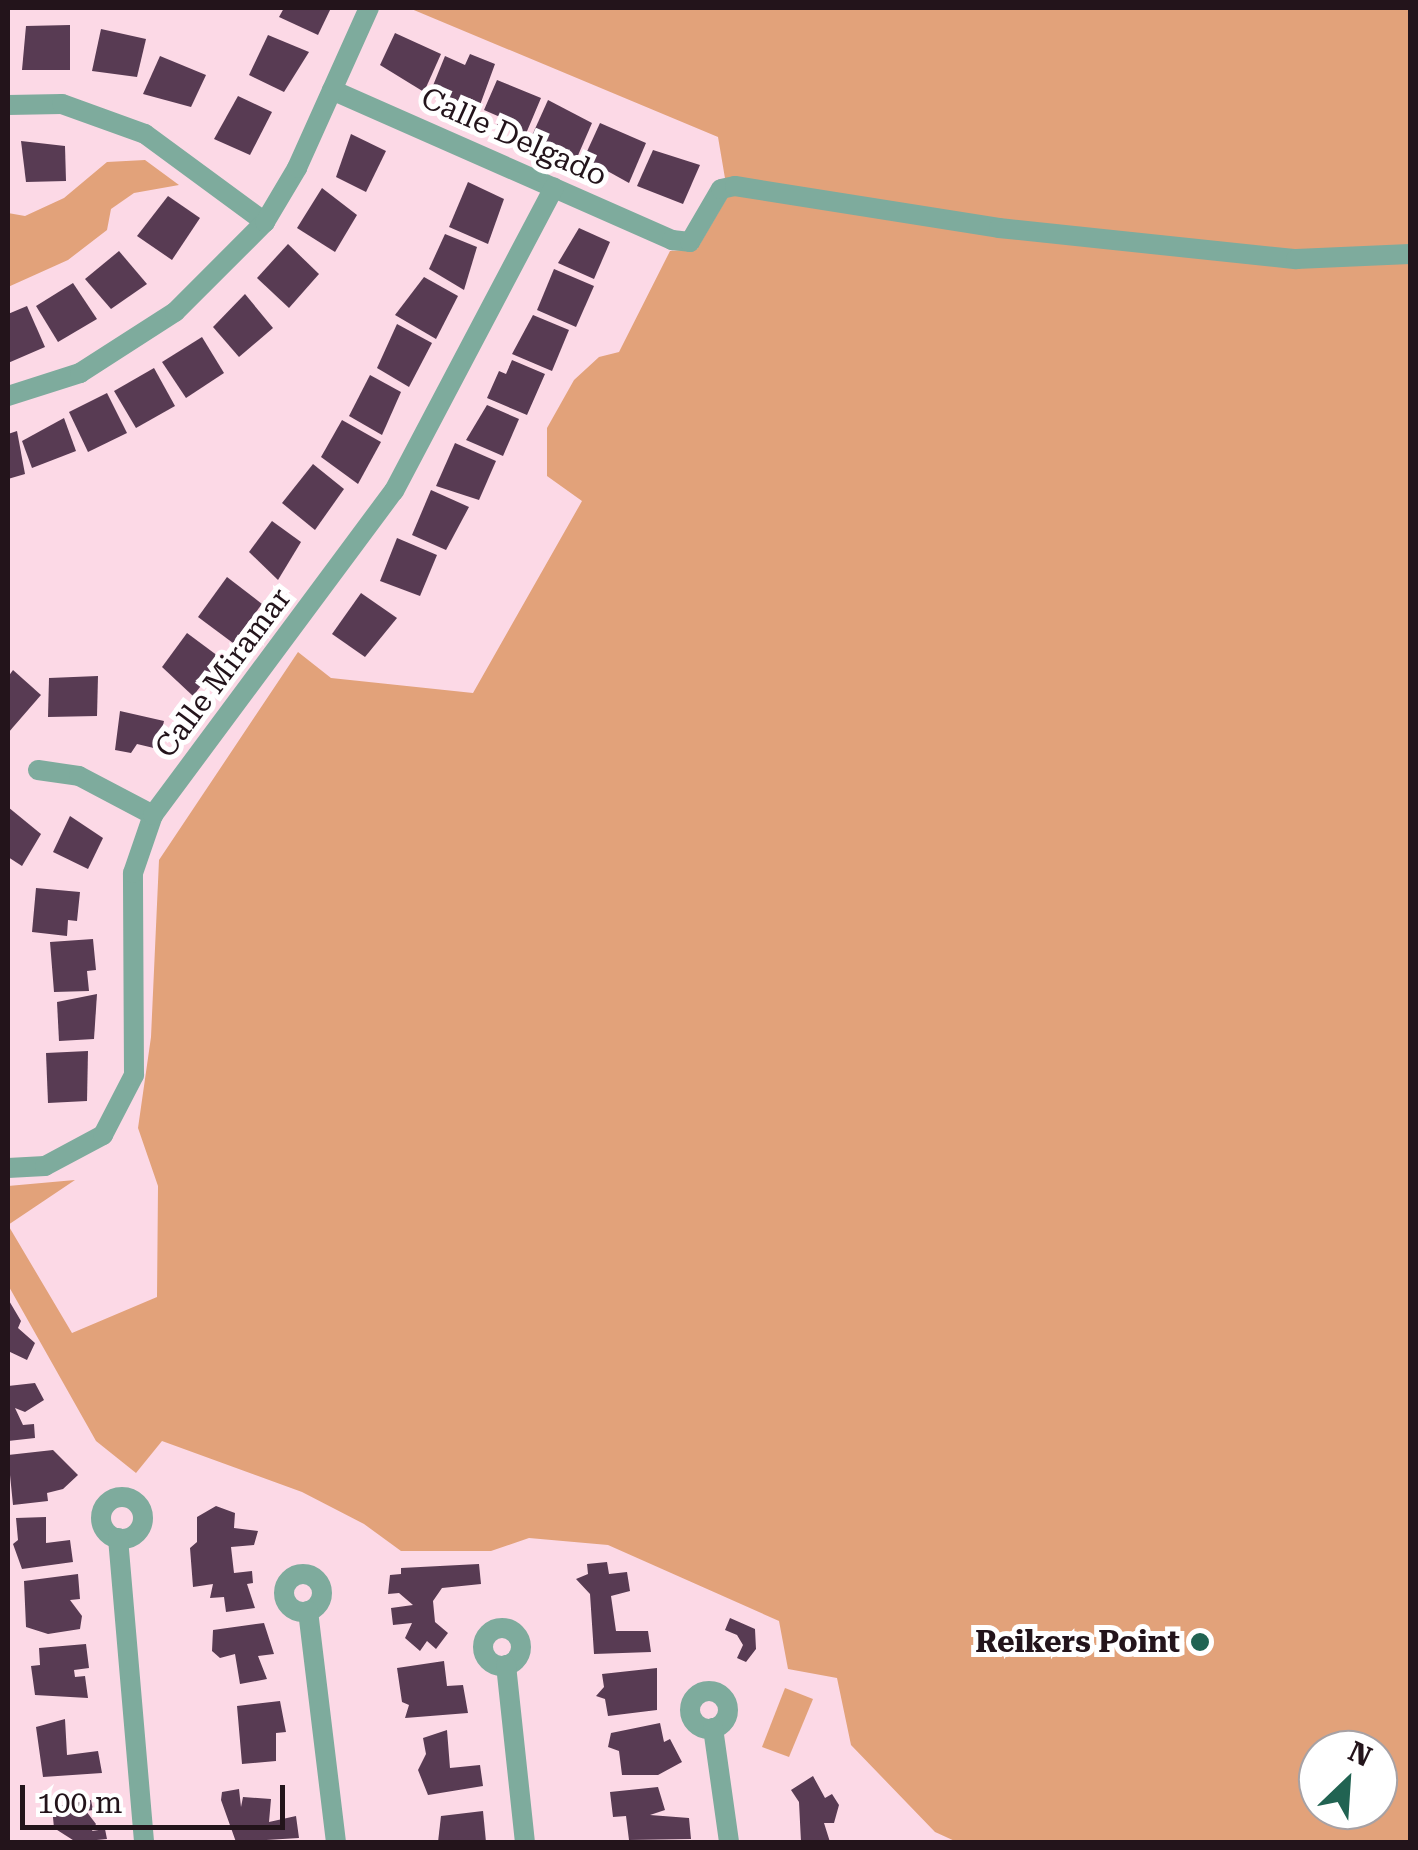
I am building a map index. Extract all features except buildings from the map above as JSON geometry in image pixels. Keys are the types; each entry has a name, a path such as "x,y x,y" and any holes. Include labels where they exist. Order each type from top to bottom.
{"street":[{"path":"8,396 80,373 175,312 265,222 369,8"},
{"name":"Calle Delgado","path":"332,90 672,240 690,242 721,189 735,186 999,228 1296,259 1410,254"},
{"path":"8,104 62,104 145,134 265,222"},
{"name":"Calle Miramar","path":"8,1168 45,1166 103,1135 134,1075 132,873 153,815 394,491 554,188"},
{"path":"38,770 79,776 153,815"},
{"path":"118,1538 144,1842"},
{"path":"308,1612 336,1842"},
{"path":"506,1665 525,1842"},
{"path":"714,1728 729,1842"}],"shaded area":[{"path":"409,8 1410,8 1410,1842 957,1842 935,1832 851,1745 837,1678 788,1669 779,1621 608,1545 529,1538 491,1551 401,1551 364,1524 302,1492 162,1441 136,1473 96,1441 8,1285 8,1225 72,1333 157,1297 158,1186 138,1128 151,1037 159,860 298,652 331,678 473,693 582,501 547,476 547,428 574,380 599,357 619,352 670,251 697,249 728,196 718,137"},
{"path":"145,160 179,185 134,193 111,209 107,230 68,260 8,287 8,213 25,216 64,198 107,162"},
{"path":"75,1180 8,1225 8,1186"},
{"path":"785,1688 813,1699 789,1757 762,1747"}],"place":[{"name":"Reikers Point","path":"1200,1642"}]}
